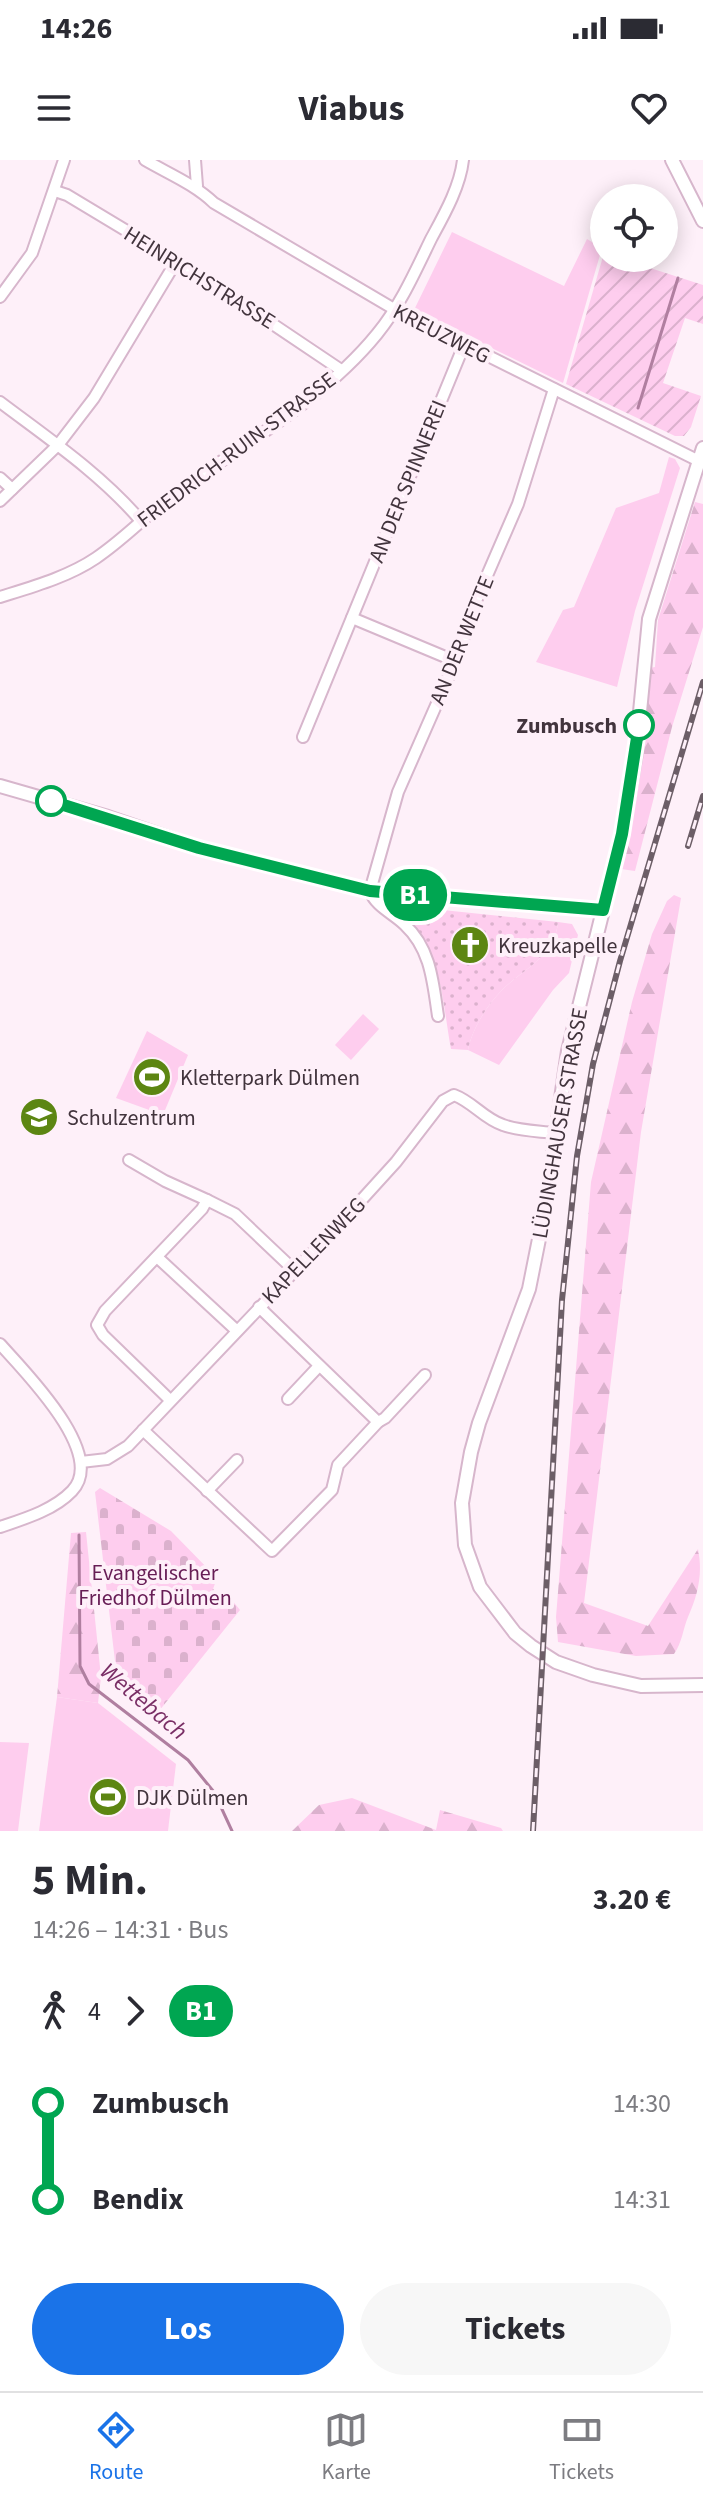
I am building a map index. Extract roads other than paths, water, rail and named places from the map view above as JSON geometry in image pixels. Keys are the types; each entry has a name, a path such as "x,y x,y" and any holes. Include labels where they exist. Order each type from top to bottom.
{"street":[{"path":"0,297 32,253 64,160"},
{"name":"KREUZWEG","path":"145,160 185,184 197,186 214,203 394,309 554,389 701,454"},
{"path":"195,160 197,186"},
{"name":"FRIEDRICH-RUIN-STRASSE","path":"0,597 95,559 174,494 301,403 341,370 376,335 394,309 440,223 463,160"},
{"path":"672,160 703,221"},
{"name":"HEINRICHSTRASSE","path":"55,191 67,195 177,260 341,370"},
{"path":"0,501 58,445 99,391 177,260"},
{"name":"AN DER SPINNEREI","path":"303,737 464,345"},
{"name":"AN DER WETTE","path":"370,891 398,792 463,644 470,615 518,504 554,389"},
{"path":"0,402 114,491 141,521"},
{"name":"LÜDINGHAUSER STRASSE","path":"701,454 649,619 636,753 622,834 568,1051 544,1214 529,1289 479,1423 465,1481 464,1526 469,1563 480,1587 515,1633 556,1662 593,1675 641,1686 703,1685"},
{"path":"0,478 12,489"},
{"path":"352,618 455,661"},
{"path":"0,786 108,817 199,848 370,891 603,910"},
{"path":"370,891 373,900 406,926 423,945 438,1016"},
{"name":"KAPELLENWEG","path":"81,1468 107,1459 128,1446 396,1162 443,1101 454,1095 468,1100 486,1116 504,1126 554,1133"},
{"path":"129,1160 235,1214 294,1270"},
{"path":"170,1400 103,1335 97,1325 105,1311 202,1209 207,1200"},
{"path":"157,1257 236,1330"},
{"path":"259,1307 378,1422"},
{"path":"0,1344 47,1396 70,1433 81,1468 71,1492 35,1515 0,1527"},
{"path":"288,1399 319,1366"},
{"path":"143,1430 272,1551 332,1490 338,1465 425,1375"},
{"path":"207,1491 237,1460"}],"waterway":[{"name":"Wettebach","path":"638,408 678,278"},
{"name":"Wettebach","path":"79,1535 80,1666 89,1684 188,1760 214,1792 232,1831"}],"railway":[{"path":"533,1831 562,1300 577,1156 593,1064 620,961 703,682"},
{"path":"688,846 703,796"}],"place":[{"name":"Zumbusch","path":"639,725"},
{"name":"Kreuzkapelle","path":"470,945"},
{"name":"Kletterpark Dülmen","path":"152,1077"},
{"name":"Schulzentrum","path":"39,1117"},
{"name":"DJK Dülmen","path":"108,1797"}],"park label":[{"name":"Evangelischer Friedhof Dülmen","path":"155,1584"}]}
